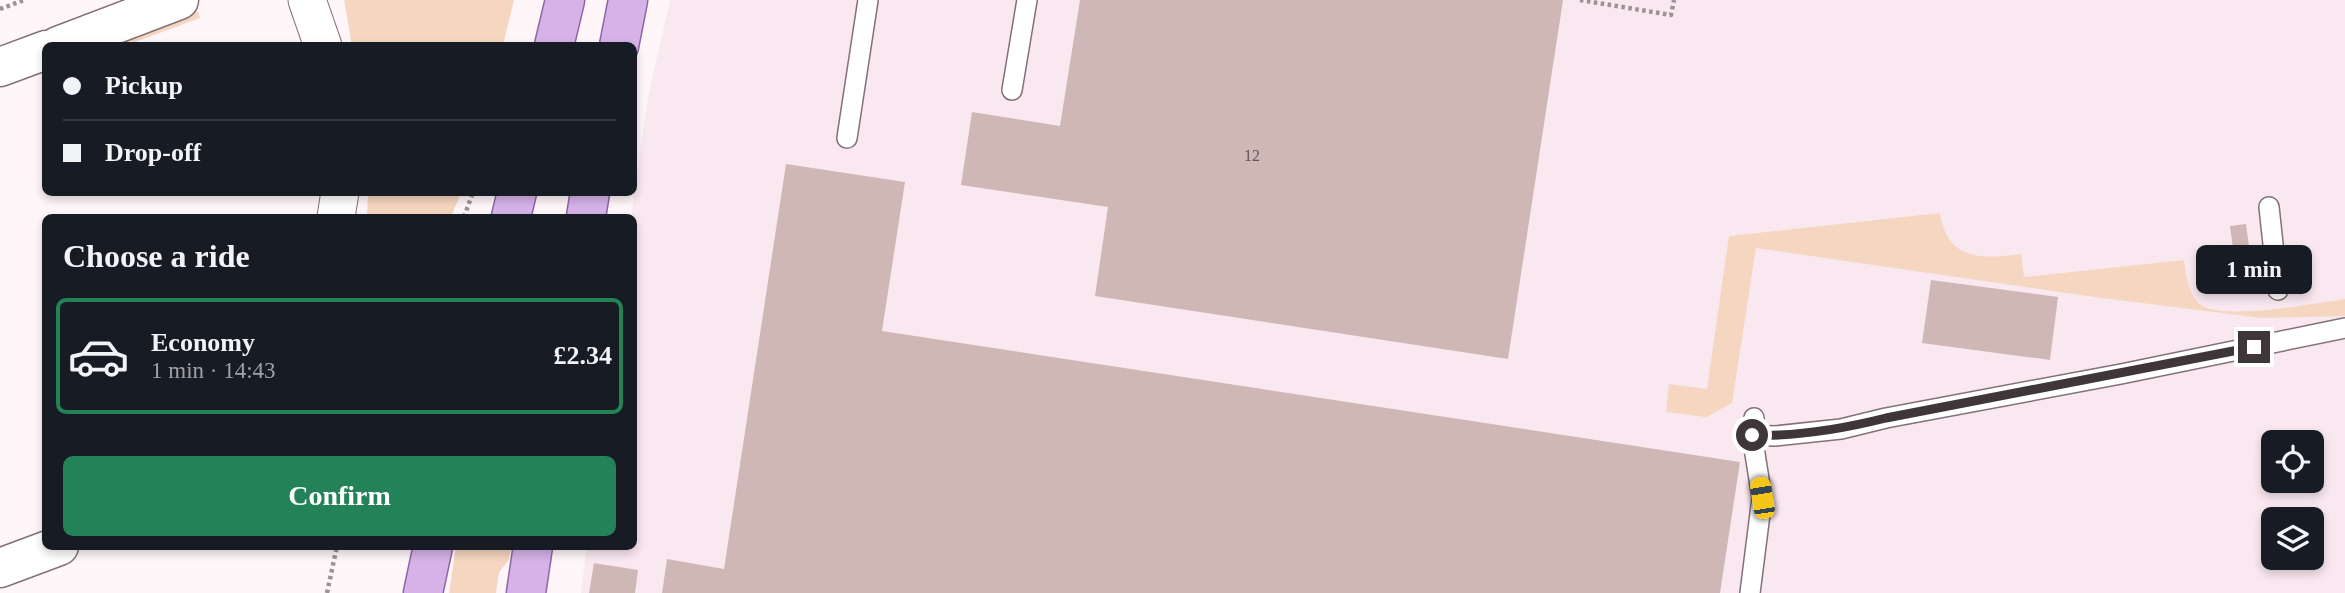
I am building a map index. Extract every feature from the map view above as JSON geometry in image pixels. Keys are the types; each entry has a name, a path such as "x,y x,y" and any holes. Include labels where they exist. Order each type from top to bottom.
{"main road":[{"path":"555,42 565,0"},
{"path":"620,42 628,0"},
{"path":"511,214 516,196"},
{"path":"586,214 589,196"},
{"path":"423,593 432,550"},
{"path":"526,593 532,550"}],"street":[{"path":"69,42 179,0"},
{"path":"307,0 322,42"},
{"path":"0,67 42,51"},
{"path":"336,214 339,196"},
{"path":"0,568 49,550"}],"lane":[{"path":"847,138 869,0"},
{"path":"1012,90 1026,0"},
{"path":"2269,206 2278,289"},
{"path":"1750,593 1762,498 1753,427 1775,436 1841,429 2345,328"}],"path":[{"path":"0,9 24,0"},
{"path":"1580,0 1671,15 1674,0"},
{"path":"465,214 472,196"},
{"path":"327,593 336,550"}],"shaded area":[{"path":"344,0 514,0 504,42 351,42"},
{"path":"670,0 2345,0 2345,593 581,593 586,550 637,550 637,214 631,214 634,196 637,196 637,175 648,97"},
{"path":"198,11 200,18 135,42 117,42"},
{"path":"368,196 460,196 452,214 367,214"},
{"path":"1940,213 1944,229 1958,248 1980,256 2021,254 2024,277 2184,260 2193,296 2201,305 2212,310 2270,310 2345,299 2345,316 2262,318 2102,298 1756,248 1732,403 1706,417 1666,412 1669,384 1707,389 1729,236"},
{"path":"455,550 510,550 509,560 499,572 496,593 449,593"}],"building":[{"path":"1080,0 1563,0 1508,359 1095,296 1108,207 961,185 972,112 1060,126"},
{"path":"786,164 905,182 882,331 1740,462 1720,593 662,593 667,559 724,569"},
{"path":"2246,224 2251,261 2235,263 2230,226"},
{"path":"1931,280 2058,297 2050,360 1922,343"},
{"path":"594,563 638,570 635,593 589,593"}],"route":[{"path":"1752,435 1775,436 1841,429 2254,347"}]}
